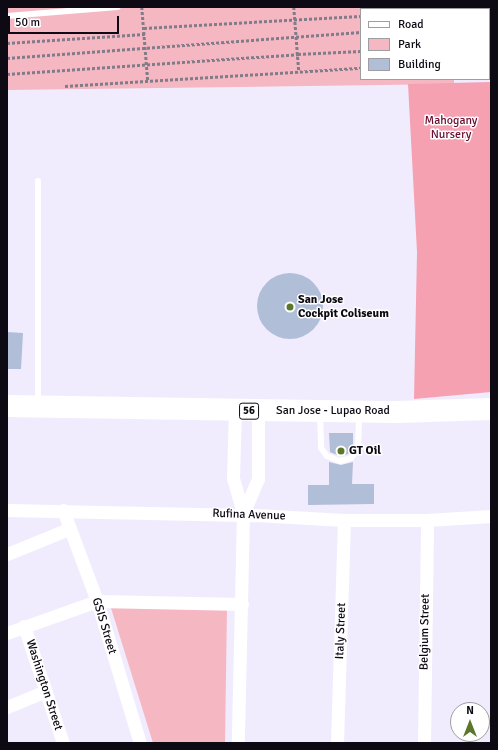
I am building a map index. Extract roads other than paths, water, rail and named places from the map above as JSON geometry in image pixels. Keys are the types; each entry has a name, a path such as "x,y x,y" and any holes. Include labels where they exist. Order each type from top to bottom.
{"highway":[{"name":"San Jose - Lupao Road","path":"7,406 258,411 404,412 491,409"}],"street":[{"path":"235,410 233,478 243,514 238,743"},
{"path":"243,514 258,478 258,411"},
{"name":"Rufina Avenue","path":"7,510 243,514 344,520 427,520 491,516"},
{"name":"GSIS Street","path":"64,510 69,529 97,601 140,743"},
{"name":"Italy Street","path":"337,743 344,520"},
{"name":"Belgium Street","path":"424,743 427,520"},
{"path":"7,554 69,529"},
{"path":"7,633 97,601 242,604"},
{"name":"Washington Street","path":"24,626 63,743"},
{"path":"7,707 46,691"}],"lane":[{"path":"7,16 118,7"},
{"path":"38,181 38,406"},
{"path":"320,411 321,448 326,456 340,461 351,458 358,449 359,411"}],"place":[{"name":"San Jose Cockpit Coliseum","path":"290,307"},
{"name":"GT Oil","path":"341,451"}],"park label":[{"name":"Mahogany Nursery","path":"451,128"}]}
